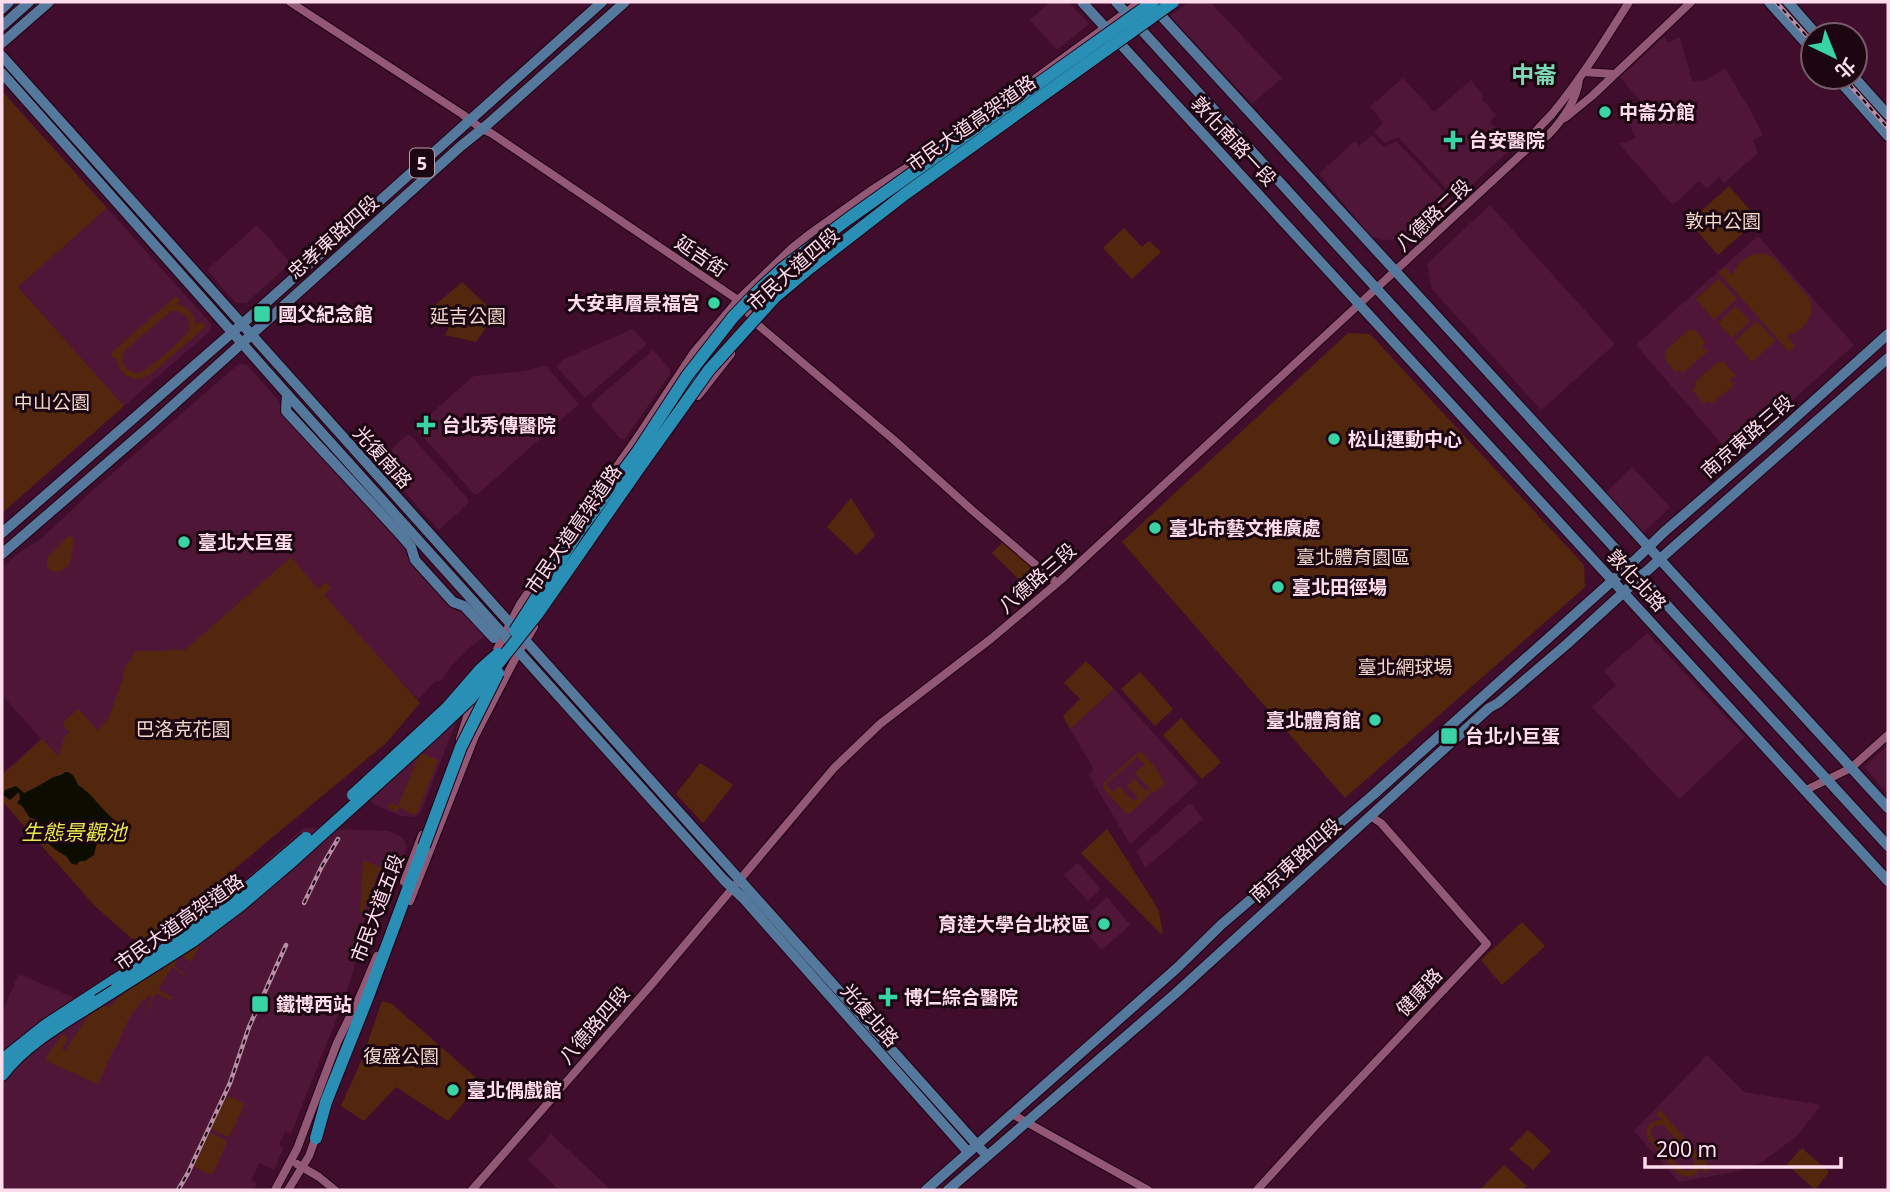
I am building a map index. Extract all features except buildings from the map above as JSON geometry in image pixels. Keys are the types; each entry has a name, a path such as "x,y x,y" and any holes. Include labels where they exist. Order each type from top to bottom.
{"highway":[{"name":"市民大道高架道路","path":"2,1071 46,1025 180,939 254,883 447,708 481,669 503,649 579,531 638,451 687,376 733,317 783,268 1151,2"},
{"name":"市民大道高架道路","path":"2,1071 45,1036 193,941 241,905 470,699 510,641 538,613 709,370 775,297 905,194 1173,2"},
{"path":"316,1138 326,1102 461,747 510,641 651,436 735,330 786,276 930,160"},
{"path":"562,589 581,547 645,453 678,413"},
{"path":"565,540 598,512"}],"main road":[{"path":"2,9 9,2"},
{"path":"2,26 29,2"},
{"path":"2,43 49,2"},
{"name":"忠孝東路四段","path":"2,533 242,324 602,2"},
{"name":"忠孝東路四段","path":"2,554 151,425 625,2"},
{"name":"敦化南路一段","path":"1082,2 1360,304"},
{"name":"敦化南路一段","path":"1116,2 1377,289"},
{"name":"敦化南路一段","path":"1151,2 1396,271"},
{"path":"1769,2 1799,35"},
{"path":"1788,2 1805,21"},
{"name":"光復南路","path":"2,56 242,324 510,641"},
{"name":"光復南路","path":"2,73 286,394 736,884"},
{"path":"1848,91 1888,136"},
{"path":"1867,91 1888,115"},
{"name":"敦化北路","path":"1396,271 1888,808"},
{"name":"敦化北路","path":"1377,289 1888,846"},
{"name":"敦化北路","path":"1360,304 1888,881"},
{"name":"南京東路三段","path":"1630,565 1888,334"},
{"name":"南京東路三段","path":"1641,576 1888,358"},
{"name":"光復南路","path":"286,394 286,411 399,533 411,547 415,560 453,602 464,606 510,641"},
{"path":"399,533 411,532"},
{"name":"南京東路四段","path":"926,1190 1630,565"},
{"name":"南京東路四段","path":"948,1190 1180,989 1489,708 1537,671 1641,576"},
{"name":"光復北路","path":"736,884 972,1148 987,1156"}],"street":[{"name":"延吉街","path":"290,2 482,130 491,133 738,300 756,322 1057,583"},
{"name":"市民大道四段","path":"510,641 520,604 694,352 738,300 783,256 835,215 964,131 1140,2"},
{"name":"市民大道四段","path":"510,641 562,589 672,430 756,322 790,289 892,209 1180,2"},
{"name":"八德路二段","path":"1528,148 1529,140 1582,76 1629,2"},
{"path":"1562,120 1592,96 1691,2"},
{"path":"1049,68 1048,78 1054,88 1063,87"},
{"path":"1582,76 1614,74"},
{"name":"八德路二段","path":"1360,304 1528,148 1535,145 1562,120 1582,76"},
{"path":"1032,81 1043,82 1049,92 1047,99"},
{"path":"783,256 781,261 797,279 803,278"},
{"path":"773,265 779,265 794,281 790,289"},
{"name":"八德路三段","path":"736,884 834,768 880,724 997,634 1057,583 1360,304"},
{"path":"458,745 471,702 510,641"},
{"name":"市民大道五段","path":"275,1190 297,1149 337,1043 376,958 458,745 510,641"},
{"name":"市民大道五段","path":"288,1190 309,1156 510,641"},
{"path":"1806,790 1851,768 1888,735"},
{"name":"健康路","path":"1257,1190 1487,944 1384,827 1370,816"},
{"name":"八德路四段","path":"472,1190 736,884"},
{"path":"1012,1114 1148,1190"},
{"name":"光復北路","path":"972,1148 972,1169"},
{"path":"290,1160 335,1190"}],"shaded area":[{"path":"1050,2 1068,2 1089,24 1057,50 1030,20"},
{"path":"1189,2 1210,2 1282,78 1252,104 1170,16"},
{"path":"1664,37 1668,42 1680,37 1692,81 1706,80 1725,68 1763,135 1753,140 1758,153 1724,183 1719,177 1707,189 1699,181 1673,205 1619,144 1636,138 1625,114 1640,100 1620,77"},
{"name":"台安醫院","path":"1403,78 1434,112 1471,80 1496,115 1490,122 1513,147 1456,199 1398,137 1385,143 1374,132 1383,122 1370,107"},
{"path":"1372,135 1384,147 1396,141 1453,201 1405,245 1400,239 1371,237 1319,174 1355,141 1359,146"},
{"path":"1490,205 1615,344 1541,410 1432,289 1427,264"},
{"path":"107,208 211,324 210,331 124,406 18,287"},
{"path":"257,225 291,263 246,303 236,303 207,270"},
{"path":"1758,236 1854,345 1731,455 1636,345"},
{"path":"633,329 647,344 585,398 556,366 564,359"},
{"path":"653,350 670,369 670,374 625,439 621,439 592,407 592,403"},
{"path":"240,363 248,366 279,401 286,415 406,549 413,564 453,609 464,613 484,637 469,648 441,681 435,681 418,700 395,675 96,730 77,710 58,757 2,787 2,774 41,739 2,695 2,568 42,538 93,490"},
{"path":"547,367 579,404 478,494 474,494 417,430 417,426 474,376 524,371"},
{"path":"407,435 411,436 468,499 468,503 439,530 378,462"},
{"path":"1632,467 1670,507 1643,533 1605,493"},
{"path":"1647,633 1745,737 1679,799 1592,707 1616,685 1604,671"},
{"path":"1114,689 1198,783 1130,844 1089,775 1094,769 1070,729"},
{"path":"457,720 420,814 414,817 401,816 379,807 358,787"},
{"path":"1888,745 1888,794 1864,767"},
{"path":"1190,803 1203,819 1145,868 1137,851"},
{"path":"304,828 388,831 400,836 407,847 378,917 369,923 366,933 359,933 353,972 341,1008 291,1133 285,1132 279,1145 284,1147 274,1170 259,1163 251,1180 257,1183 254,1190 2,1190 2,1012 18,976 22,975 74,998 196,918"},
{"name":"育達大學台北校區","path":"1078,863 1101,889 1088,901 1064,875"},
{"name":"育達大學台北校區","path":"1107,897 1130,925 1102,950 1077,923"},
{"path":"1707,1055 1744,1092 1821,1105 1797,1136 1762,1162 1734,1172 1679,1182 1634,1131"},
{"path":"551,1134 611,1190 556,1190 528,1160"}],"green space":[{"name":"中山公園","path":"2,91 107,208 18,287 124,406 2,513"},
{"name":"敦中公園","path":"1729,186 1758,219 1718,255 1689,222"},
{"path":"1124,228 1142,247 1149,241 1161,252 1132,279 1103,248"},
{"path":"1763,253 1773,257 1809,298 1811,305 1810,316 1804,326 1787,336 1795,346 1789,352 1719,273 1725,267 1732,275 1744,260"},
{"path":"1719,279 1737,299 1714,320 1696,299"},
{"name":"延吉公園","path":"462,282 496,314 476,342 445,335 449,328 432,308"},
{"path":"176,296 180,301 177,304 190,312 196,325 201,321 206,326 143,378 133,379 125,375 116,358 110,354","holes":["171,311 183,313 188,319 186,334 147,369 138,373 128,369 123,361 125,350"]},
{"path":"1736,306 1750,321 1732,338 1718,323"},
{"path":"1757,321 1775,341 1752,362 1734,341"},
{"path":"1690,329 1694,329 1705,342 1702,348 1708,351 1683,373 1679,370 1676,373 1664,358 1667,356 1665,351"},
{"name":"臺北體育園區","path":"1348,333 1370,334 1584,565 1585,587 1345,798 1122,542"},
{"path":"1723,361 1737,377 1731,377 1730,381 1736,383 1712,404 1708,401 1705,405 1692,390 1696,388 1694,383 1718,362"},
{"path":"851,498 875,535 857,555 827,527"},
{"path":"69,536 74,538 68,566 53,572 47,568 47,558"},
{"path":"1003,542 1049,580 1036,592 1033,593 992,553"},
{"name":"巴洛克花園","path":"291,557 318,589 326,582 331,588 324,595 420,703 386,743 145,943 131,938 94,905 2,801 2,775 42,739 58,756 69,732 62,723 78,709 97,730 110,717 126,664 132,661 136,651 184,651"},
{"path":"1086,661 1114,689 1070,729 1063,716 1080,699 1064,683"},
{"path":"1140,672 1173,709 1155,726 1121,689"},
{"path":"1181,718 1221,762 1202,779 1163,735"},
{"path":"1140,752 1148,759 1165,784 1152,792 1128,815 1104,789 1103,784","holes":["1137,757 1145,764 1135,773 1149,788 1145,791 1135,779 1127,785 1138,798 1134,801 1119,786 1113,792 1107,786 1107,783"]},
{"path":"420,753 438,760 415,815 399,807 397,812 387,807 389,803 398,806"},
{"path":"700,763 733,785 703,823 676,794"},
{"path":"1107,829 1159,912 1163,933 1161,934 1081,853"},
{"path":"363,860 390,873 389,875 379,871 363,913 360,912"},
{"path":"1522,922 1545,946 1502,985 1481,960"},
{"path":"196,942 199,947 191,962 180,955 174,966 186,974 185,976 173,967 159,988 172,997 171,1000 155,993 144,1016 152,997 148,995 145,1000 142,999 127,1022 98,1084 46,1061 46,1057 63,1034 68,1038 62,1050 65,1051 88,1016 101,1005 109,1007 128,989"},
{"name":"復盛公園","path":"382,1001 392,1004 481,1082 448,1121 396,1087 364,1121 341,1106 362,1059"},
{"path":"228,1096 242,1102 244,1106 230,1136 227,1137 210,1128"},
{"path":"1660,1110 1711,1168 1706,1173 1700,1167 1692,1177 1679,1175 1648,1139 1648,1126 1661,1120 1656,1114","holes":["1663,1125 1695,1160 1691,1170 1682,1170 1652,1136 1651,1130 1654,1126"]},
{"path":"1528,1130 1551,1151 1533,1170 1509,1149"},
{"path":"208,1134 227,1142 214,1172 209,1174 194,1165"},
{"path":"1802,1148 1829,1172 1815,1190 1787,1164"},
{"path":"1504,1165 1527,1186 1522,1190 1480,1190"}],"water":[{"name":"生態景觀池","path":"65,772 72,774 78,785 116,821 98,838 94,855 76,865 49,844 41,831 40,823 30,818 17,803 20,799 19,792 10,800 3,795 5,790 16,786 24,793"}],"railway":[{"path":"1776,2 1799,27"},
{"path":"1855,91 1888,128"},
{"path":"304,903 338,839"},
{"path":"178,1190 230,1083 249,1027 286,945"}],"place":[{"name":"中崙分館","path":"1605,112"},
{"name":"台安醫院","path":"1453,140"},
{"name":"大安車層景福宮","path":"714,303"},
{"name":"國父紀念館","path":"262,314"},
{"name":"台北秀傳醫院","path":"426,425"},
{"name":"松山運動中心","path":"1334,439"},
{"name":"臺北市藝文推廣處","path":"1155,528"},
{"name":"臺北大巨蛋","path":"184,542"},
{"name":"臺北田徑場","path":"1278,587"},
{"name":"臺北體育館","path":"1375,720"},
{"name":"台北小巨蛋","path":"1449,736"},
{"name":"育達大學台北校區","path":"1104,924"},
{"name":"博仁綜合醫院","path":"888,997"},
{"name":"鐵博西站","path":"260,1004"},
{"name":"臺北偶戲館","path":"453,1090"}],"district":[{"name":"中崙","path":"1534,74"}],"park label":[{"name":"臺北網球場","path":"1405,667"}]}
